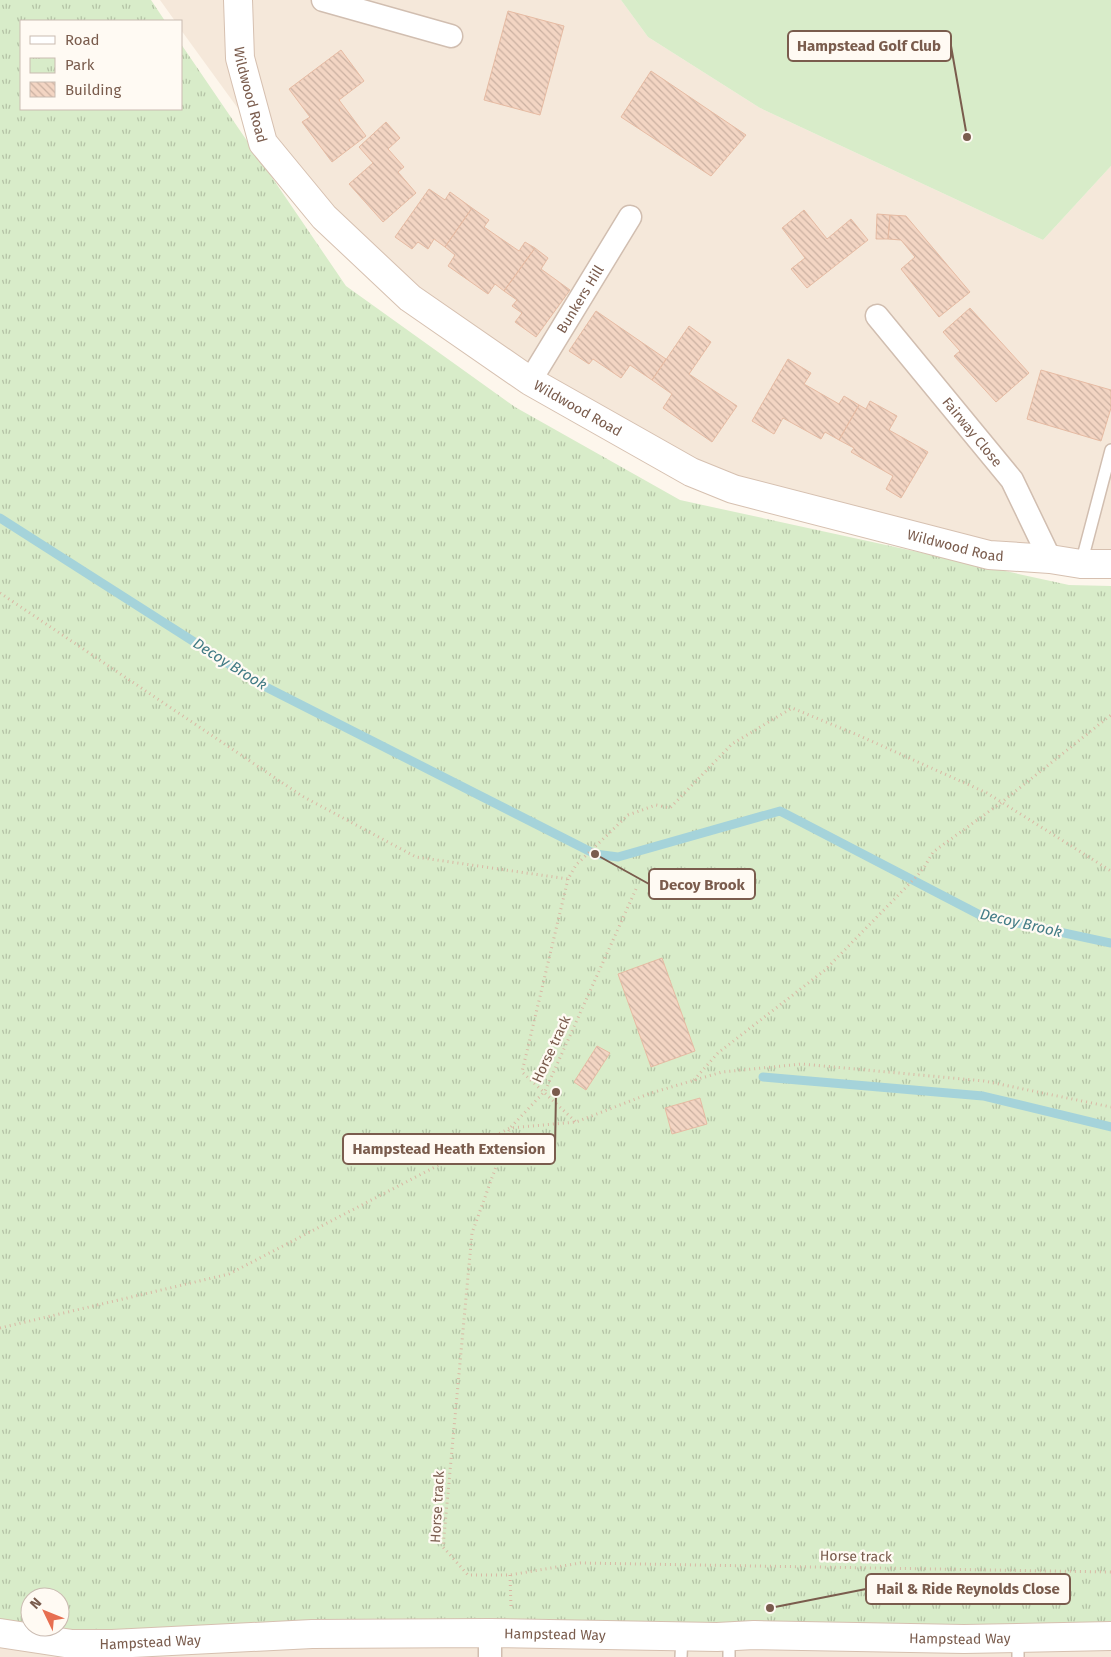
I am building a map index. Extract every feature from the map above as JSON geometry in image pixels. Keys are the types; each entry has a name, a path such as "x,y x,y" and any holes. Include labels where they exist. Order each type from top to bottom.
{"street":[{"name":"Wildwood Road","path":"238,0 240,58 263,142 324,217 410,298 530,381 691,472 733,489 989,555 1050,559 1082,564 1111,564"},
{"path":"323,0 451,36"},
{"name":"Bunkers Hill","path":"530,381 630,217"},
{"name":"Fairway Close","path":"877,316 1012,480 1050,559"},
{"name":"Hampstead Way","path":"0,1633 72,1650 112,1644 312,1634 490,1645 729,1647 754,1635 1018,1648 1111,1636"}],"lane":[{"path":"1082,564 1111,450"}],"path":[{"path":"0,593 302,796 416,857 568,879"},
{"path":"576,1122 522,1072 568,879 576,866 628,815 656,805 670,808 732,744 792,708 860,736 987,793 1111,871"},
{"path":"694,1080 718,1053 825,970 918,875 933,852 1002,802 1111,715"},
{"name":"Horse track","path":"636,889 545,1092 510,1128 472,1233 443,1547 468,1574 510,1575 580,1563 1111,1572"},
{"path":"0,1328 229,1274 510,1128 576,1122 650,1094 722,1072 802,1064 984,1081 1111,1108"}],"shaded area":[{"path":"160,0 621,0 648,37 760,108 1043,240 1111,166 1111,564 1081,564 733,489 418,304 263,143 182,31 182,20 174,20"},
{"path":"0,1634 20,1634 20,1637 70,1637 70,1634 1111,1636 1111,1657 0,1657"}],"green space":[{"path":"0,0 151,0 164,20 20,20 20,110 182,110 182,45 346,286 515,407 680,500 1069,585 1111,586 1111,1636 70,1634 70,1587 20,1587 20,1634 0,1634"},
{"path":"621,0 1111,0 1111,166 1043,240 760,108 648,37"}],"building":[{"path":"508,11 564,26 540,115 484,100"},
{"path":"341,50 364,81 339,100 366,136 332,162 302,122 310,117 289,89"},
{"path":"651,71 746,135 711,176 621,117"},
{"path":"386,122 400,138 388,149 404,167 398,172 416,193 383,222 349,184 373,163 359,147"},
{"path":"429,189 445,200 450,192 472,208 445,247 434,239 428,249 418,242 412,249 395,237"},
{"path":"472,208 489,220 484,227 519,251 525,242 535,248 504,291 495,284 488,294 448,266 455,255 445,247"},
{"path":"804,210 827,239 851,219 868,240 807,288 791,269 805,258 782,228"},
{"path":"877,214 890,215 888,239 876,239"},
{"path":"890,215 906,216 970,292 939,317 901,269 915,257 901,240 888,239"},
{"path":"535,248 548,258 541,269 570,290 536,337 515,322 522,313 512,306 517,300 504,291"},
{"path":"970,308 1029,373 996,402 954,356 960,351 943,332"},
{"path":"596,311 666,359 652,380 630,365 621,378 593,359 589,364 569,351"},
{"path":"689,326 711,342 689,374 737,406 712,442 663,408 672,394 652,380"},
{"path":"788,359 811,373 804,384 839,404 844,396 859,405 839,440 825,432 821,439 783,418 774,434 752,421"},
{"path":"1041,370 1111,390 1111,408 1101,441 1027,419"},
{"path":"870,401 897,416 889,430 928,452 901,498 886,489 893,476 851,452 854,448 839,440 859,405 866,409"},
{"path":"662,958 695,1051 651,1067 618,974"},
{"path":"597,1046 610,1053 586,1090 574,1082"},
{"path":"700,1098 707,1124 672,1134 665,1108"}],"waterway":[{"name":"Decoy Brook","path":"0,518 260,684 595,854 618,857 780,811 980,915 1111,943"},
{"path":"763,1077 983,1096 1111,1127"}],"place":[{"name":"Hampstead Golf Club","path":"967,137"},
{"name":"Decoy Brook","path":"595,854"},
{"name":"Hampstead Heath Extension","path":"556,1092"},
{"name":"Hail & Ride Reynolds Close","path":"770,1608"}]}
